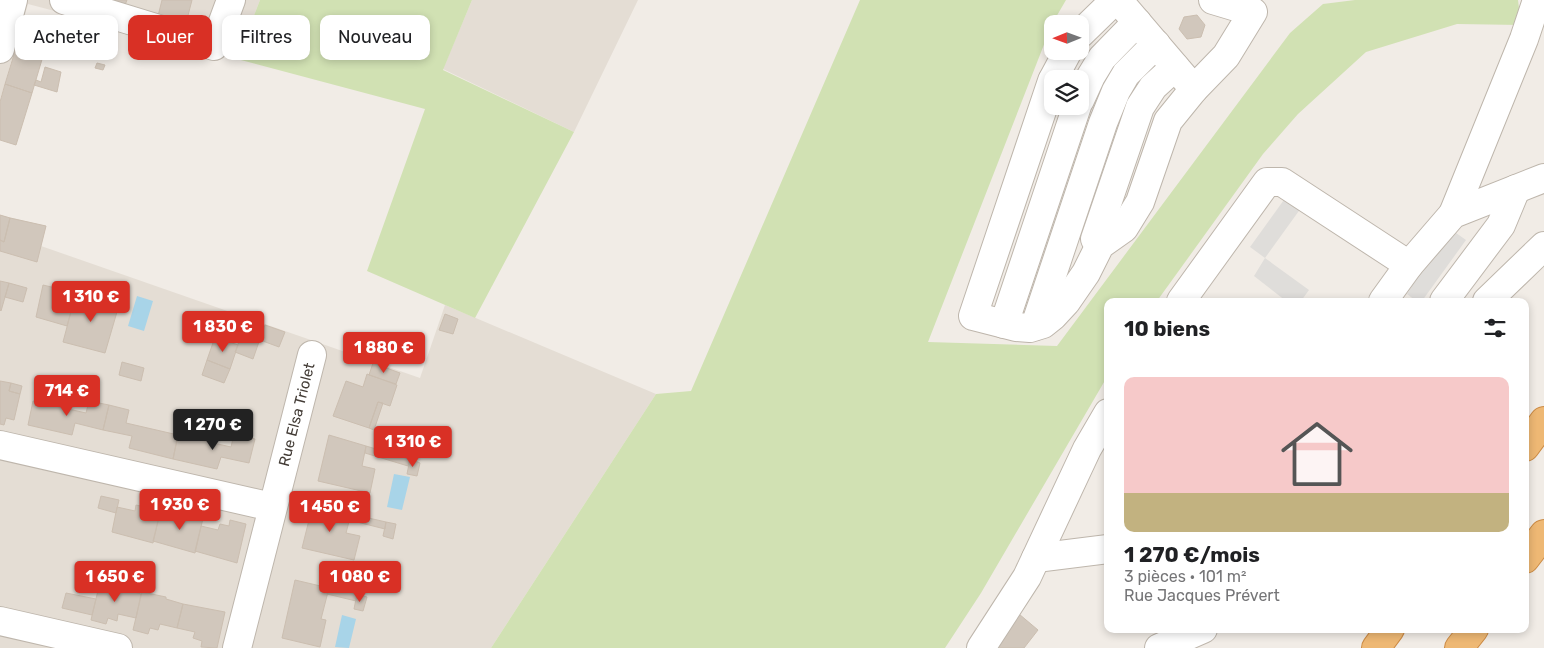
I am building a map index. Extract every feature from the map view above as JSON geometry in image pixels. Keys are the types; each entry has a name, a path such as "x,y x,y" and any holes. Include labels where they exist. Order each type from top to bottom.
{"highway":[{"path":"1529,442 1544,421"},
{"path":"1529,555 1544,534"},
{"path":"1376,648 1387,633"},
{"path":"1459,648 1471,633"}],"street":[{"path":"0,48 14,0"},
{"path":"64,0 214,46 231,0"},
{"path":"1089,25 1114,0"},
{"path":"1118,0 1194,89"},
{"path":"1385,298 1409,265 1453,214 1524,39 1537,0"},
{"path":"1009,210 1097,242 1124,228 1140,202 1168,121 1194,89 1226,56 1256,6 1221,1"},
{"path":"1089,78 1102,58 1137,22"},
{"path":"1035,326 1103,123 1116,90 1126,74 1156,44"},
{"path":"1054,115 1009,210 973,316 1023,328 1042,324 1053,316 1066,302 1086,273 1140,107 1153,87 1175,67"},
{"path":"1004,324 1039,220 1058,115"},
{"path":"1089,115 1103,123 1161,143"},
{"path":"1453,214 1544,178"},
{"path":"1183,298 1267,182 1282,182 1409,265"},
{"path":"1446,298 1501,225 1516,189"},
{"path":"1490,298 1544,246"},
{"path":"1510,298 1544,252"},
{"name":"Rue Elsa Triolet","path":"237,648 312,355"},
{"path":"981,648 1028,577 1087,449 1104,420"},
{"path":"0,445 272,507"},
{"path":"1036,558 1104,550"},
{"path":"0,621 118,648"},
{"path":"1159,648 1191,633"}],"shaded area":[{"path":"0,0 260,0 254,15 222,15 222,55 212,52 212,15 128,15 128,30 118,28 118,15 70,15 28,4 25,15 15,15 15,49 0,100"},
{"path":"472,0 638,0 574,132 443,69"},
{"path":"1299,179 1314,190 1265,258 1250,247"},
{"path":"0,215 46,226 41,246 420,378 445,305 656,394 491,648 0,648"},
{"path":"1449,228 1466,240 1424,298 1412,298 1407,294"},
{"path":"1265,258 1309,290 1303,298 1282,298 1254,276"}],"green space":[{"path":"260,0 472,0 443,70 574,132 475,318 367,271 425,109 241,60 310,60 310,15 254,15"},
{"path":"860,0 1066,0 1057,15 1044,15 1044,45 928,342 1057,346 1290,33 1323,4 1355,0 1518,0 1521,25 1457,24 1366,52 1298,114 1263,154 1159,298 1104,298 1104,382 981,593 945,648 491,648 656,394 691,391"}],"water":[{"path":"137,296 153,301 144,331 128,326"},
{"path":"394,474 410,477 402,510 387,507"},
{"path":"342,615 356,619 349,648 335,647"}],"building":[{"path":"108,0 127,0 125,5"},
{"path":"162,0 192,0 188,15 158,15"},
{"path":"1197,15 1205,25 1201,37 1187,39 1179,29 1184,17"},
{"path":"15,51 15,60 42,60 32,93 5,84"},
{"path":"97,63 105,65 103,70 95,68"},
{"path":"45,67 61,72 57,92 34,85 36,80 41,82"},
{"path":"5,84 32,93 16,145 0,140 0,102"},
{"path":"0,215 10,218 4,242 0,240"},
{"path":"10,218 46,226 37,262 0,251 0,240 4,242"},
{"path":"0,281 9,283 1,311 0,310"},
{"path":"9,283 27,288 23,302 5,297"},
{"path":"43,285 76,293 67,326 36,317"},
{"path":"76,293 119,305 105,353 63,342"},
{"path":"445,314 458,319 453,334 439,330"},
{"path":"210,325 227,331 223,340 215,337 214,340 205,338"},
{"path":"265,325 285,332 279,347 260,340"},
{"path":"244,329 261,336 253,359 235,352"},
{"path":"215,337 238,345 230,369 207,360"},
{"path":"207,360 230,369 224,383 202,375"},
{"path":"122,362 144,368 141,381 119,375"},
{"path":"373,363 400,373 396,384 369,375"},
{"path":"367,374 397,385 390,406 378,402 369,428 333,416 346,381 363,387"},
{"path":"0,381 11,383 9,391 20,394 14,420 6,418 4,425 0,424"},
{"path":"11,383 22,386 20,394 9,391"},
{"path":"33,401 86,413 89,401 109,405 103,430 75,423 72,435 28,425"},
{"path":"378,402 383,403 374,430 369,428"},
{"path":"109,405 129,410 126,423 178,435 173,459 129,448 132,436 103,430"},
{"path":"234,434 255,439 249,463 221,457 217,469 173,459 178,435 231,447"},
{"path":"329,435 366,446 362,466 375,469 370,493 318,481"},
{"path":"366,446 410,459 408,466 365,453"},
{"path":"410,459 420,463 417,476 407,474"},
{"path":"101,496 119,500 116,513 98,508"},
{"path":"147,501 162,504 153,543 112,532 117,507 135,511 136,505 145,507"},
{"path":"313,504 351,514 346,533 360,536 354,560 302,548"},
{"path":"188,511 204,514 195,553 153,541 159,517 176,521 178,514 187,516"},
{"path":"351,514 386,522 385,529 349,520"},
{"path":"230,520 246,524 237,563 195,551 201,526 218,530 220,524 229,526"},
{"path":"386,522 396,524 393,539 383,536"},
{"path":"295,580 329,588 321,619 326,620 320,647 282,638"},
{"path":"100,582 141,594 136,618 118,614 117,621 108,618 106,624 91,620"},
{"path":"329,588 357,594 356,601 327,594"},
{"path":"142,592 166,597 166,599 183,604 177,628 160,624 158,630 150,628 148,634 133,630"},
{"path":"66,593 96,599 92,615 62,608"},
{"path":"357,594 367,597 363,611 354,609"},
{"path":"183,604 225,612 217,648 201,647 202,641 193,638 195,632 177,628"},
{"path":"1019,614 1038,630 1024,648 992,648"}]}
